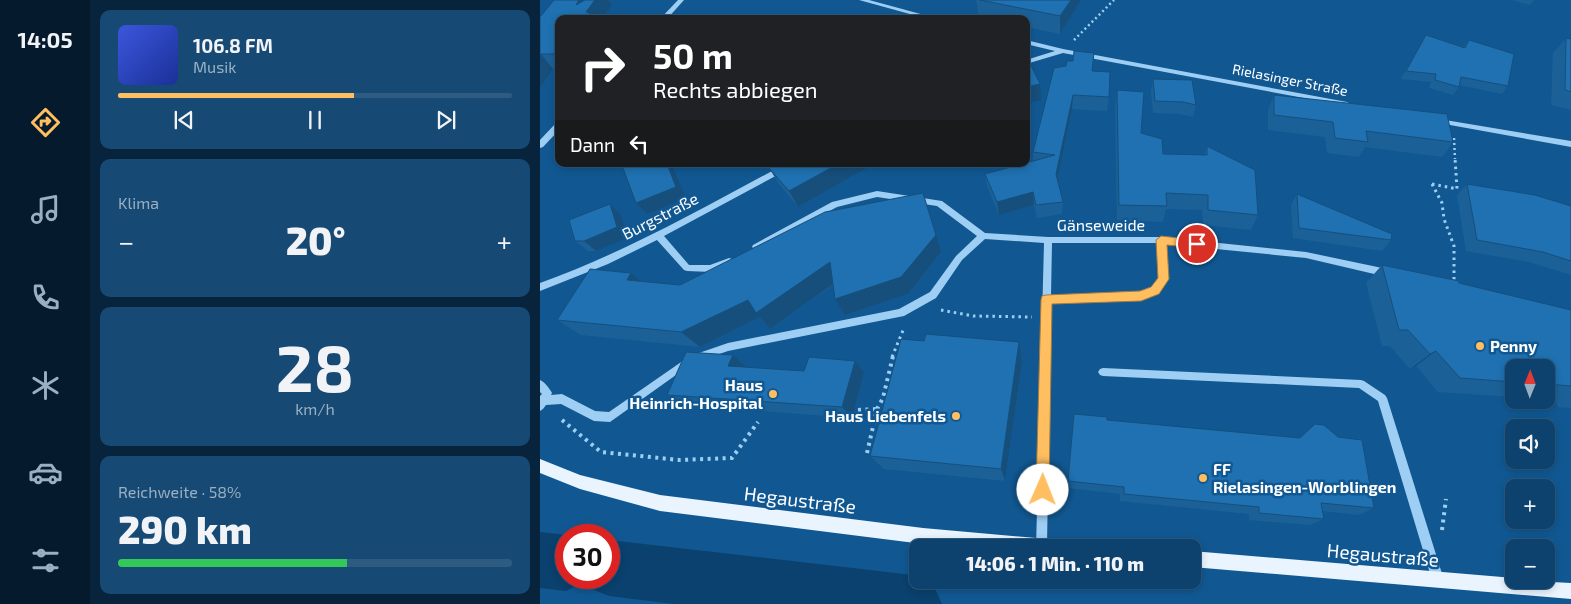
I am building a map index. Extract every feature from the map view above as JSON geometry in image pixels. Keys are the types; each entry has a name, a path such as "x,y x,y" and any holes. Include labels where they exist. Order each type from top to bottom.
{"main road":[{"name":"Hegaustraße","path":"540,466 580,482 660,503 959,539"},
{"name":"Hegaustraße","path":"1201,560 1571,591"}],"street":[{"path":"667,15 681,0"},
{"path":"862,0 920,15"},
{"path":"1030,43 1063,51"},
{"path":"1030,61 1063,51"},
{"name":"Rielasinger Straße","path":"1063,51 1356,105"},
{"path":"1434,120 1571,144"},
{"path":"540,145 555,129"},
{"name":"Burgstraße","path":"540,287 570,277 658,235 785,167"},
{"path":"750,250 835,204 877,194 939,203 983,236 1048,240"},
{"path":"658,235 687,268 712,268 734,258"},
{"path":"543,403 562,399 594,416 610,417 687,362 720,350 901,313 933,295 959,258 983,236"},
{"name":"Gänseweide","path":"1042,539 1048,240 1161,240 1306,255 1398,275"},
{"path":"1046,300 1141,296 1155,290 1164,279 1161,240"},
{"path":"1103,372 1361,384 1382,398 1438,580"},
{"path":"540,384 547,393 543,403"}],"path":[{"path":"1063,51 1114,0"},
{"path":"1454,123 1457,189 1432,184 1442,203 1444,219 1454,246 1454,288"},
{"path":"933,295 939,310 973,316 1046,317"},
{"path":"867,453 877,409 883,398 890,363 905,326 901,313"},
{"path":"858,410 877,409"},
{"path":"554,416 560,418 601,452 679,460 732,458 758,422"}],"building":[{"path":"554,0 579,0 576,5 585,0 595,0 586,12 590,13 588,15 555,15 555,52 553,54 541,54 540,56 540,17"},
{"path":"980,0 1071,0 1060,16"},
{"path":"1426,35 1465,48 1469,40 1514,54 1508,86 1461,77 1459,87 1435,80 1436,74 1406,71"},
{"path":"1566,38 1571,39 1571,92 1565,90"},
{"path":"1074,51 1094,53 1092,71 1110,72 1109,97 1073,95 1056,174 1063,202 1036,205 1033,192 997,202 985,174 1011,167 1030,167 1030,162 1055,155 1033,152 1054,68 1066,66 1067,61 1073,61"},
{"path":"1030,63 1040,84 1030,86"},
{"path":"1153,79 1192,80 1196,105 1183,102 1155,101"},
{"path":"1117,90 1144,92 1141,133 1162,139 1163,154 1207,155 1207,146 1255,170 1258,215 1208,210 1208,195 1166,193 1167,206 1119,205"},
{"path":"1274,95 1447,114 1453,142 1366,131 1368,142 1335,138 1333,122 1274,115"},
{"path":"668,167 676,187 636,203 623,168"},
{"path":"771,167 833,167 789,191 769,168"},
{"path":"1467,184 1535,195 1571,206 1571,261 1543,252 1477,240"},
{"path":"923,193 936,235 901,277 835,299 830,262 756,313 748,300 681,332 557,320 590,269 631,273 627,280 680,285 825,212"},
{"path":"1297,194 1392,234 1391,240 1299,228"},
{"path":"610,204 617,227 584,241 575,241 569,220"},
{"name":"Penny","path":"1382,265 1459,281 1459,283 1571,310 1571,386 1555,385 1555,359 1505,359 1505,381 1460,378 1436,351 1430,354 1408,330 1399,330"},
{"name":"Haus Liebenfels","path":"926,334 1019,342 1001,469 870,456 901,339 924,341"},
{"name":"Haus Heinrich-Hospital","path":"686,352 733,355 728,366 804,371 809,357 855,361 842,407 667,395"},
{"path":"1074,414 1107,417 1107,420 1300,438 1315,424 1324,425 1338,437 1362,440 1374,508 1321,503 1324,519 1259,513 1259,507 1124,494 1124,487 1068,481"}],"waterway":[{"path":"540,560 555,562"},
{"path":"620,569 913,604"}],"place":[{"name":"Penny","path":"1480,346"},
{"name":"Haus Heinrich-Hospital","path":"773,394"},
{"name":"Haus Liebenfels","path":"956,416"},
{"name":"FF Rielasingen-Worblingen","path":"1203,478"}],"route":[{"path":"1043,490 1046,300 1141,296 1155,290 1164,279 1161,240 1197,244"}]}
